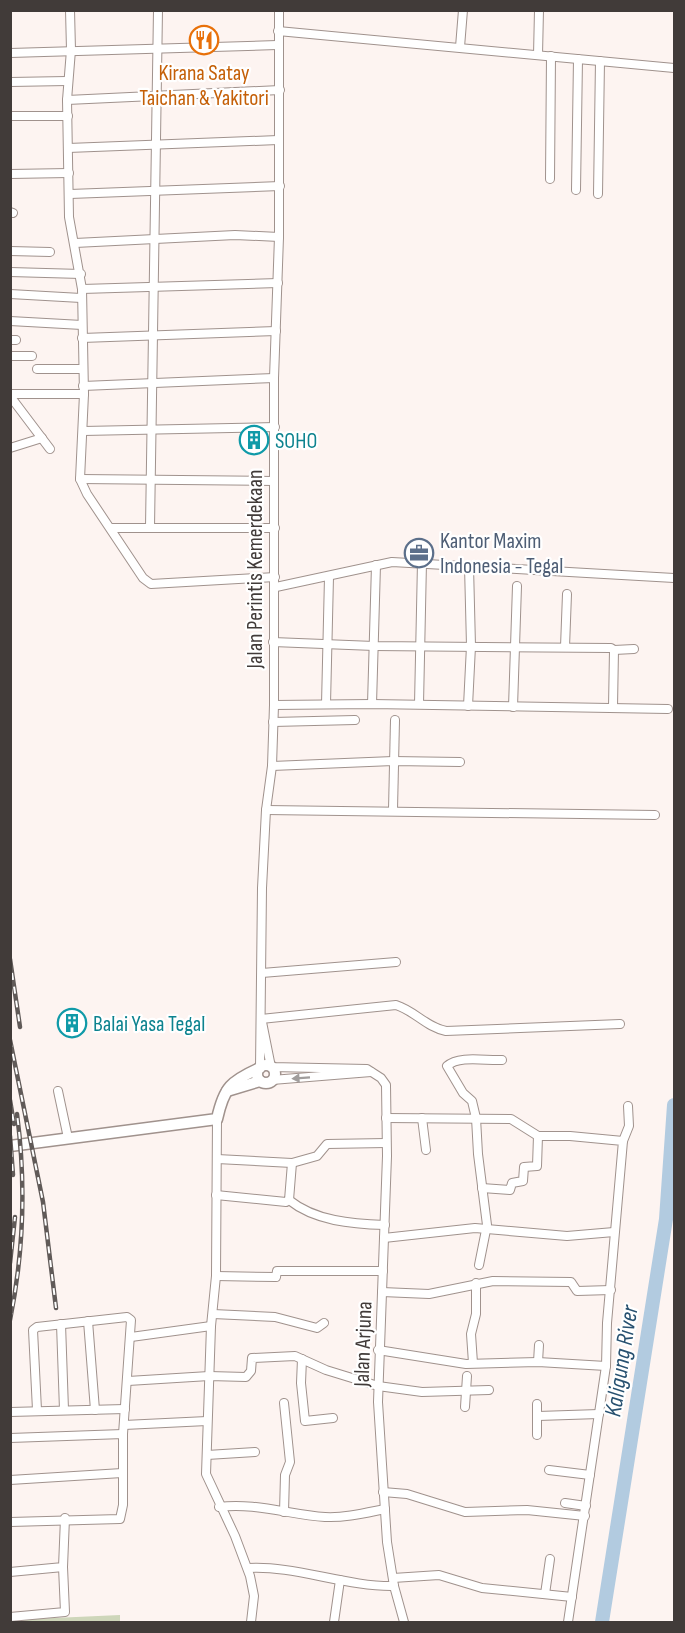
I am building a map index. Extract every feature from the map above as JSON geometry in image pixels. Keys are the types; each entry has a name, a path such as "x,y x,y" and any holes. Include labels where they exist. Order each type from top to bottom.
{"street":[{"path":"70,10 71,50 67,81 70,226 81,274 82,294 81,479 87,494 143,578 151,584 275,577"},
{"path":"150,527 158,10"},
{"name":"Jalan Perintis Kemerdekaan","path":"266,1080 257,1076 265,1067 261,1019 266,810 272,766 274,705 273,642 276,587 274,378 280,186 278,140 280,90 277,45 279,10"},
{"path":"460,47 463,10"},
{"path":"538,55 539,10"},
{"path":"278,31 675,68"},
{"path":"10,53 277,45"},
{"path":"550,179 551,56"},
{"path":"576,190 578,59"},
{"path":"598,194 600,61"},
{"path":"10,82 67,81"},
{"path":"67,100 157,98 280,90"},
{"path":"10,116 68,116"},
{"path":"68,148 278,140"},
{"path":"10,174 69,173"},
{"path":"70,194 280,186"},
{"path":"75,243 245,234 279,237"},
{"path":"10,251 50,252"},
{"path":"10,272 81,274"},
{"path":"10,294 82,294 155,287 278,283"},
{"path":"10,321 82,325"},
{"path":"82,338 276,331"},
{"path":"10,356 33,356"},
{"path":"37,369 82,369"},
{"path":"10,395 154,383 274,378"},
{"path":"10,395 50,449"},
{"path":"83,431 275,427"},
{"path":"10,447 42,438"},
{"path":"81,479 274,481"},
{"path":"111,528 275,528"},
{"path":"419,704 422,562"},
{"path":"276,587 376,565 422,562 675,578"},
{"path":"372,704 376,565"},
{"path":"468,706 471,646 469,566"},
{"path":"326,705 329,577"},
{"path":"513,707 518,586"},
{"path":"565,646 567,594"},
{"path":"273,642 374,646 565,646 609,647 614,650 634,649"},
{"path":"613,707 614,650"},
{"path":"274,705 419,704 668,709"},
{"path":"273,722 355,720"},
{"path":"393,810 395,720"},
{"path":"272,766 393,761 460,762"},
{"path":"266,810 655,815"},
{"path":"262,973 396,962"},
{"path":"261,1019 396,1005 406,1008 432,1028 446,1031 620,1024"},
{"path":"479,1265 486,1229 476,1118 472,1101 463,1094 447,1066 453,1062 466,1060 502,1060"},
{"path":"251,1623 254,1596 248,1568 206,1474 211,1326 216,1276 217,1119 220,1103 238,1078 265,1067 367,1069 371,1072"},
{"path":"227,1091 266,1080 371,1072"},
{"name":"Jalan Arjuna","path":"371,1072 381,1077 386,1085 385,1225 378,1386 382,1492 393,1582 404,1623"},
{"path":"57,1091 68,1138"},
{"path":"568,1623 606,1366 614,1232 623,1142 629,1125 628,1106"},
{"path":"386,1118 511,1119 537,1137 570,1136 623,1142"},
{"path":"422,1118 426,1150"},
{"path":"10,1146 217,1119"},
{"path":"482,1188 510,1190 512,1183 523,1181 524,1167 537,1166 537,1137"},
{"path":"217,1159 292,1163 317,1156 327,1144 386,1143"},
{"path":"289,1200 292,1163"},
{"path":"216,1195 281,1202 289,1200"},
{"path":"289,1200 303,1211 316,1216 385,1225"},
{"path":"384,1238 486,1229 567,1236 614,1232"},
{"path":"216,1276 276,1277 277,1271 383,1271"},
{"path":"382,1292 429,1294 476,1283 572,1282 577,1291 611,1290"},
{"path":"472,1363 471,1334 476,1314 476,1283"},
{"path":"213,1314 274,1317 317,1328 324,1323"},
{"path":"10,1522 65,1518 120,1519 123,1505 123,1429 131,1337 130,1320 126,1317 37,1327 32,1335 37,1410"},
{"path":"88,1321 96,1410"},
{"path":"61,1324 64,1410"},
{"path":"131,1337 211,1326"},
{"path":"538,1362 539,1344"},
{"path":"378,1350 472,1363 538,1362 606,1366"},
{"path":"128,1381 209,1376 246,1377 251,1371 252,1358 286,1355 378,1386 422,1392 489,1390"},
{"path":"302,1359 304,1421 333,1418"},
{"path":"465,1407 468,1376"},
{"path":"284,1403 290,1461 285,1475 284,1512"},
{"path":"537,1404 537,1436"},
{"path":"10,1412 125,1409"},
{"path":"538,1416 599,1414"},
{"path":"10,1438 207,1421"},
{"path":"207,1455 255,1452"},
{"path":"549,1470 590,1475"},
{"path":"10,1480 123,1473"},
{"path":"382,1492 407,1494 465,1512 527,1510 585,1516"},
{"path":"565,1503 586,1506"},
{"path":"219,1507 236,1506 340,1517 385,1509"},
{"path":"10,1617 65,1612 63,1567 65,1518"},
{"path":"545,1593 550,1559"},
{"path":"10,1572 63,1567"},
{"path":"248,1568 270,1568 340,1580 393,1582 439,1575 467,1586 572,1597"},
{"path":"334,1623 340,1580"}],"green space":[{"path":"120,1615 120,1622 11,1622 10,1620"}],"waterway":[{"name":"Kaligung River","path":"602,1622 666,1219 674,1105"}],"railway":[{"path":"10,959 20,1027"},
{"path":"10,1040 43,1202 56,1308"},
{"path":"10,1100 14,1124"},
{"path":"10,1320 21,1243 22,1217 22,1166 17,1114"},
{"path":"10,1136 13,1175"},
{"path":"10,1263 15,1217"}],"place":[{"name":"Kirana Satay Taichan & Yakitori","path":"204,40"},
{"name":"SOHO","path":"254,440"},
{"name":"Kantor Maxim Indonesia - Tegal","path":"419,553"},
{"name":"Balai Yasa Tegal","path":"72,1023"}]}
